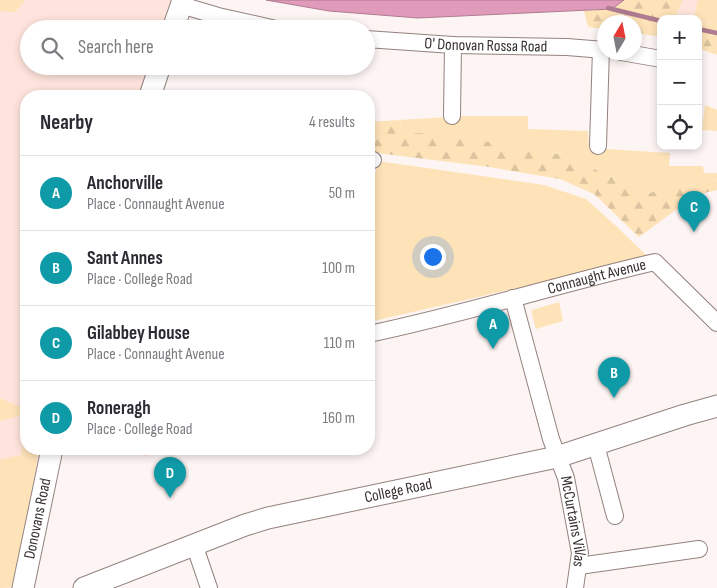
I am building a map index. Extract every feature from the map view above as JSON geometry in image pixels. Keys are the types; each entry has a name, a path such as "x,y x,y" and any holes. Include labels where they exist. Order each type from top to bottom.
{"street":[{"path":"176,20 182,2 218,16 236,20"},
{"name":"O' Donovan Rossa Road","path":"375,40 453,45 597,50"},
{"path":"452,116 453,45"},
{"path":"642,56 657,59"},
{"path":"598,146 602,60"},
{"path":"152,90 157,75"},
{"name":"Connaught Avenue","path":"375,332 654,262 717,323"},
{"path":"513,298 550,439 557,457"},
{"name":"College Road","path":"84,588 245,524 557,457 685,414 717,406"},
{"path":"596,445 615,516"},
{"name":"Donovans Road","path":"23,588 51,455"},
{"name":"McCurtains Villas","path":"557,457 564,468 579,540 579,566 575,588"},
{"path":"194,544 209,588"},
{"path":"579,566 699,549"}],"shaded area":[{"path":"0,0 172,0 165,20 20,20 20,75 146,75 141,90 20,90 20,455 39,455 22,550 13,588 0,588"},
{"path":"266,0 624,0 612,9 418,18 329,11"},
{"path":"683,0 717,0 717,24 702,22 702,15 677,15"}],"green space":[{"path":"0,0 25,0 15,12 0,11"},
{"path":"624,0 683,0 676,15 657,15 657,36 642,34 642,15 597,15 597,28 588,27 584,11 612,9"},
{"path":"698,0 717,0 717,24 702,21 702,15 695,15"},
{"path":"702,22 717,24 717,55 702,49"},
{"path":"705,105 717,110 717,131 702,130"},
{"path":"463,116 528,116 528,129 588,131 589,148 670,153 669,166 703,166 704,173 717,173 717,180 648,193 563,155 438,133 401,133 400,120"},
{"path":"400,120 401,133 438,133 563,155 648,193 717,180 717,190 696,195 639,237 594,194 560,179 489,167 375,153 375,122"},
{"path":"378,161 544,185 586,199 649,258 375,321 375,174"},
{"path":"559,302 563,321 536,329 532,310"},
{"path":"0,398 20,407 20,416 0,421"},
{"path":"21,455 38,455 13,587 0,588 0,460"}],"waterway":[{"path":"608,8 657,20"},
{"path":"702,30 717,33"}],"place":[{"name":"Gilabbey House","path":"694,232"},
{"name":"Anchorville","path":"493,349"},
{"name":"Sant Annes","path":"614,398"},
{"name":"Roneragh","path":"170,498"}]}
